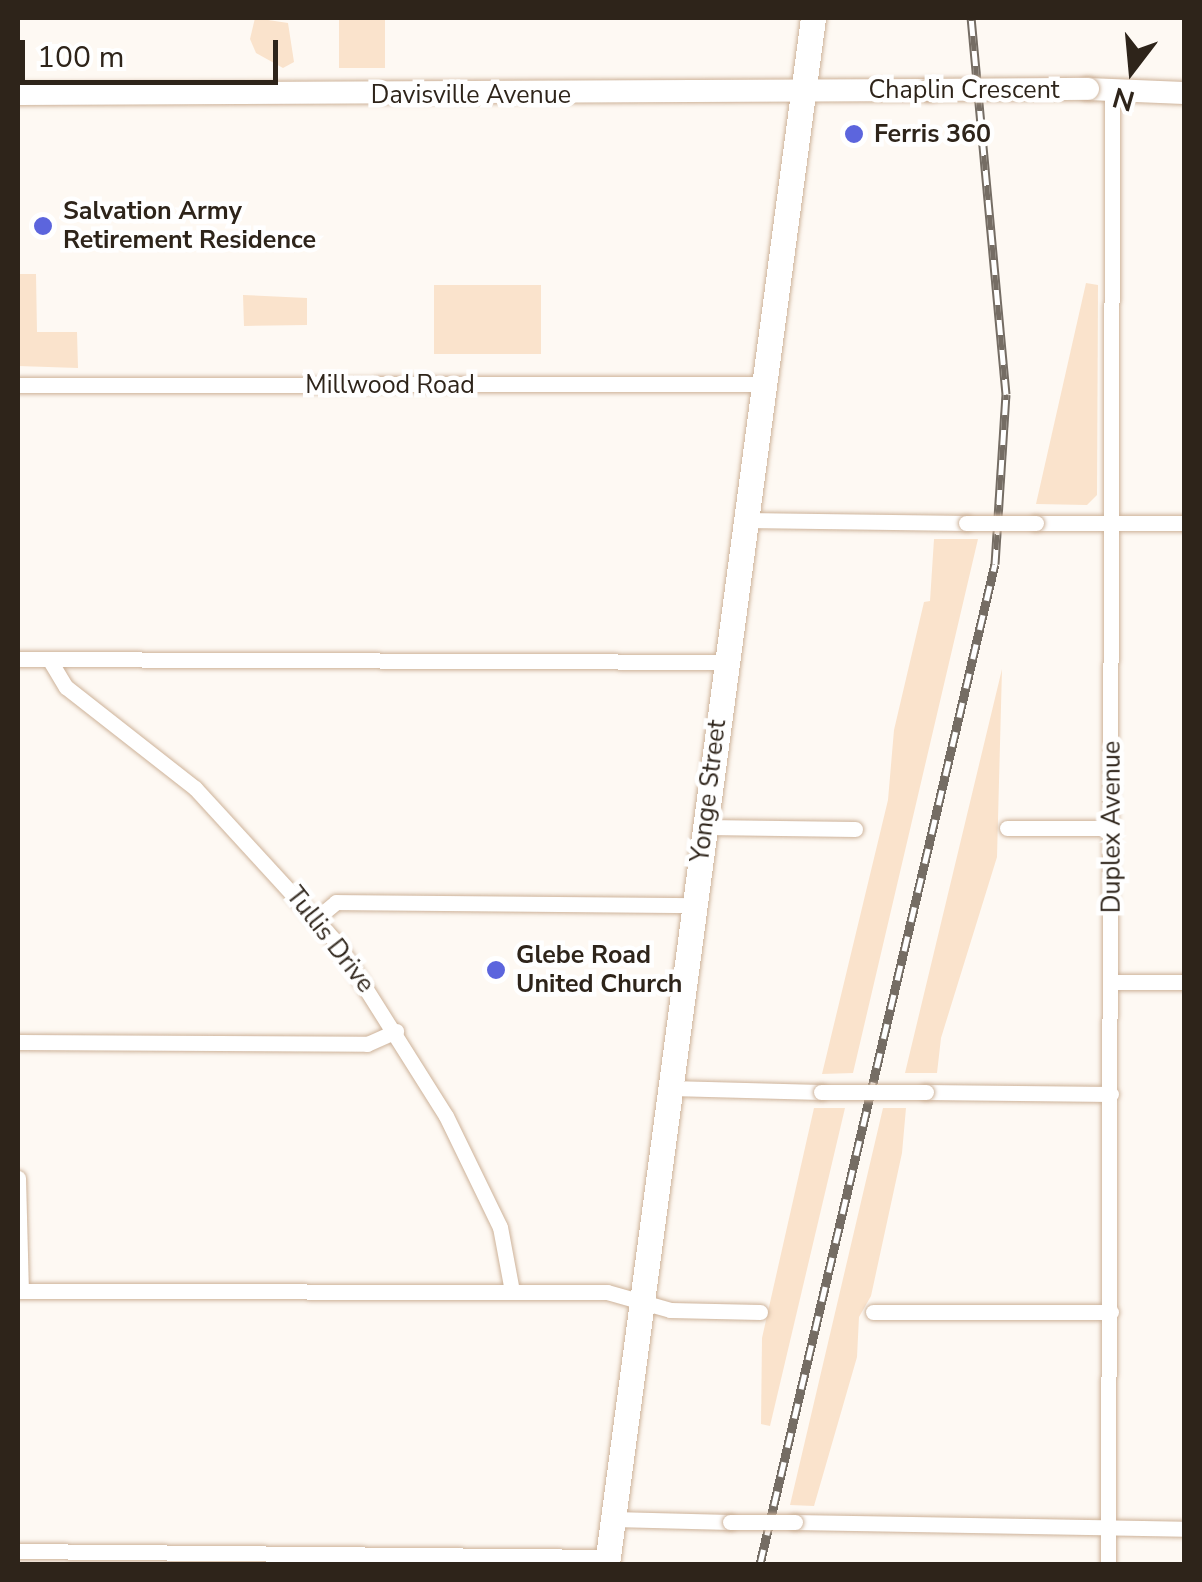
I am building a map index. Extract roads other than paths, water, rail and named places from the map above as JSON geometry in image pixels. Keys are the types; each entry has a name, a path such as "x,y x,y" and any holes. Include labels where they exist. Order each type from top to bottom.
{"main road":[{"name":"Yonge Street","path":"608,1561 813,18"}],"street":[{"name":"Chaplin Crescent","path":"804,92 1112,89 1184,93"},
{"name":"Duplex Avenue","path":"1108,1564 1112,89"},
{"name":"Davisville Avenue","path":"18,94 804,92"},
{"name":"Millwood Road","path":"18,385 762,384"},
{"path":"744,520 1184,523"},
{"path":"18,659 725,662"},
{"name":"Tullis Drive","path":"49,659 66,687 195,788 318,918 396,1031 446,1116 500,1227 512,1291"},
{"path":"705,827 855,829"},
{"path":"1007,828 1112,828"},
{"path":"318,918 336,902 694,905"},
{"path":"1111,982 1184,982"},
{"path":"18,1042 367,1044 396,1031"},
{"path":"670,1088 1111,1094"},
{"path":"18,1178 19,1290 615,1292 670,1310 760,1312"},
{"path":"873,1312 1111,1312"},
{"path":"613,1519 1184,1529"},
{"path":"18,1552 608,1561"}],"railway":[{"path":"760,1564 995,564 1006,394 971,18"}],"place":[{"name":"Ferris 360","path":"854,134"},
{"name":"Salvation Army Retirement Residence","path":"43,226"},
{"name":"Glebe Road United Church","path":"496,970"}]}
